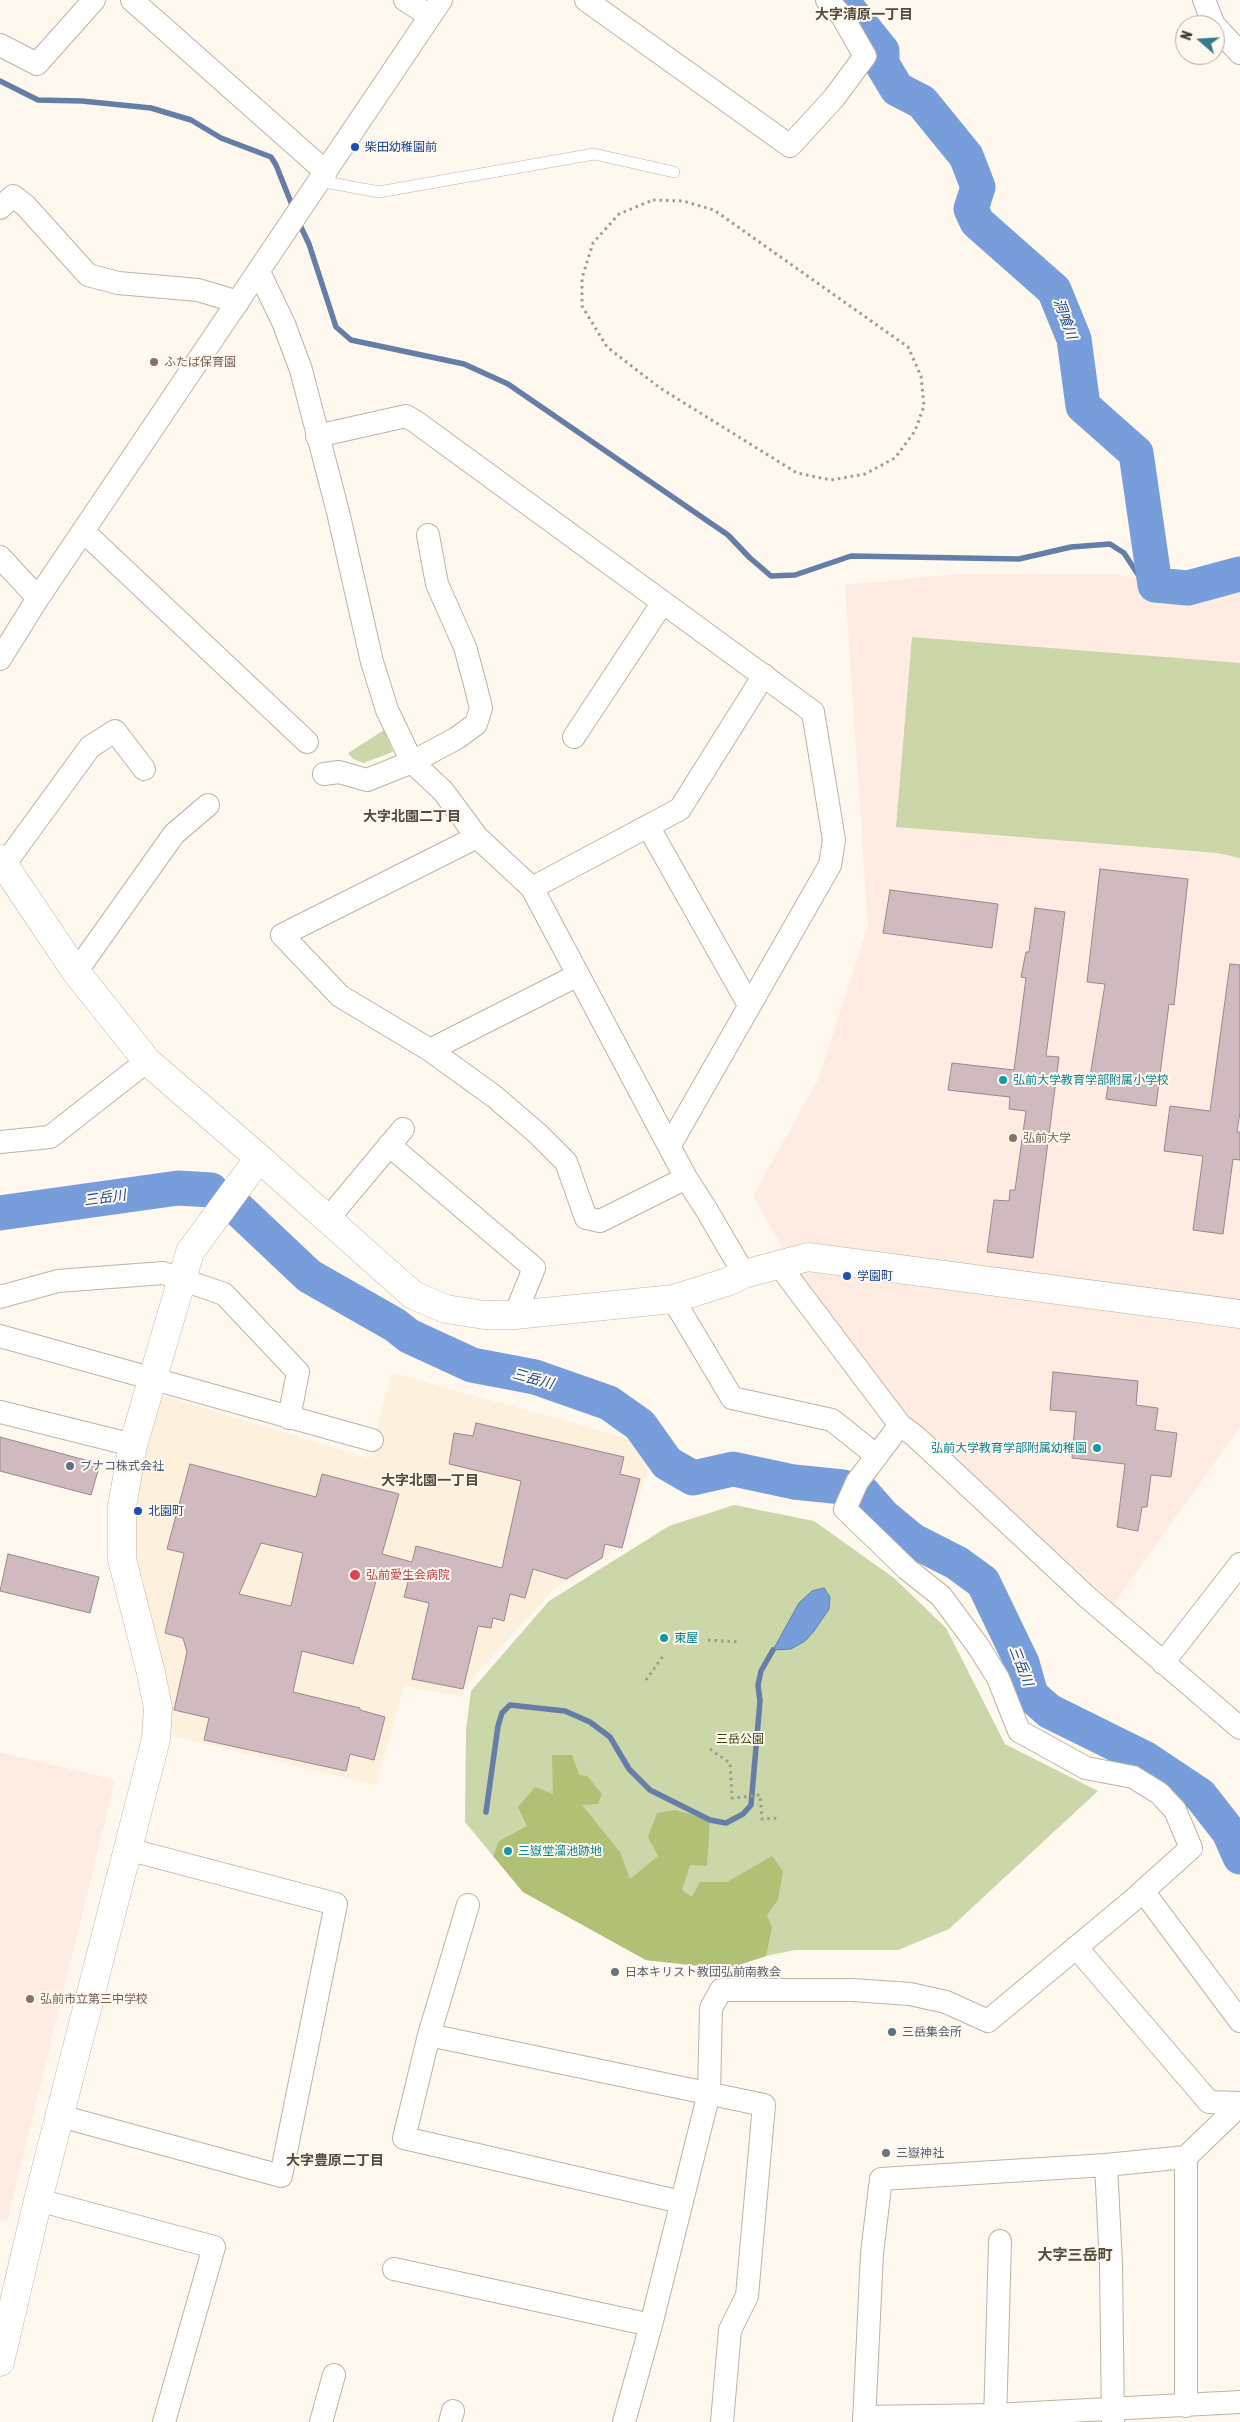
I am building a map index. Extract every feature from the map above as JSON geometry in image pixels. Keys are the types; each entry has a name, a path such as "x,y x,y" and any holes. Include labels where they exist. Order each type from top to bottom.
{"street":[{"path":"0,45 37,64 94,0"},
{"path":"132,0 323,176"},
{"path":"0,659 38,598 436,8 405,0"},
{"path":"586,0 790,146 834,98 865,56 842,16 826,0"},
{"path":"1204,0 1210,15"},
{"path":"1225,37 1240,53"},
{"path":"4,197 25,205 88,275 118,283 198,290 238,302"},
{"path":"259,272 284,324 298,360 338,512 372,662 387,710 412,762 443,791 477,838 532,888 686,1178 706,1208 744,1274"},
{"path":"317,436 406,416 813,712 834,840 830,865 670,1145"},
{"path":"83,531 307,742"},
{"path":"324,774 339,772 367,780 412,762 471,729 476,724 481,708 465,647 437,584 428,535"},
{"path":"0,557 38,598"},
{"path":"574,737 663,602"},
{"path":"532,888 680,809 764,675"},
{"path":"144,769 115,731 90,747 2,862 76,972 147,1061 260,1158 412,1295 446,1309 484,1315 515,1315 673,1299 727,1282 744,1274 808,1257 1240,1314"},
{"path":"76,972 174,834 208,804"},
{"path":"648,826 749,1005"},
{"path":"477,838 348,904 282,935 340,996 430,1050 495,1097 538,1134 566,1162 586,1218 600,1221 686,1178"},
{"path":"430,1050 578,975"},
{"path":"0,1142 50,1138 147,1061"},
{"path":"327,1220 396,1137 534,1268 515,1315"},
{"path":"0,2362 38,2200 156,1739 158,1708 122,1558 122,1506 133,1445 180,1280 190,1252 260,1158"},
{"path":"779,1265 900,1425 915,1436 1086,1596 1240,1728"},
{"path":"0,1297 58,1281 163,1273 224,1294 298,1372 289,1418"},
{"path":"673,1299 732,1398 832,1420 877,1456"},
{"path":"0,1336 372,1440"},
{"path":"0,1412 133,1445"},
{"path":"624,2422 651,2325 708,2093 711,2008 721,1990 852,1990 910,1994 946,2002 988,2020 1144,1891 1190,1848 1175,1810 1158,1793 1132,1777 1086,1768 1019,1731 998,1678 978,1646 941,1596 907,1569 845,1510 857,1482 900,1425"},
{"path":"1163,1663 1240,1564"},
{"path":"60,2116 281,2176 336,1904 128,1849"},
{"path":"1144,1891 1240,2022"},
{"path":"468,1904 429,2035 404,2138 681,2202"},
{"path":"1076,1947 1209,2102 1240,2104"},
{"path":"429,2035 764,2105 747,2296 730,2330 722,2422"},
{"path":"1240,2104 1186,2157 1106,2165 881,2179 872,2253 864,2420 1113,2416 1186,2406 1240,2402"},
{"path":"1186,2157 1186,2406"},
{"path":"1106,2165 1111,2264 1113,2416"},
{"path":"38,2200 214,2247 164,2422"},
{"path":"995,2419 1000,2242"},
{"path":"394,2269 651,2325"},
{"path":"321,2422 334,2375"}],"lane":[{"path":"323,176 380,192 594,154 674,172"}],"path":[{"path":"653,200 683,201 714,210 908,348 921,376 924,406 915,431 895,458 865,474 831,480 797,473 660,388 607,347 582,306 582,278 593,243 619,214 653,200"},
{"path":"708,1640 740,1642"},
{"path":"646,1680 663,1656"},
{"path":"710,1749 730,1763 732,1798 760,1796 762,1819 780,1818"}],"shaded area":[{"name":"弘前大学","path":"956,574 1112,574 1240,592 1240,1427 1114,1603 907,1419 808,1292 753,1196 818,1080 868,926 845,585"},
{"name":"弘前愛生会病院","path":"392,1373 634,1440 648,1470 622,1545 553,1590 467,1684 462,1697 404,1686 376,1785 166,1734 132,1560 134,1491 158,1394 368,1458"},
{"name":"弘前市立第三中学校","path":"0,1752 115,1780 7,2221 0,2219"}],"green space":[{"path":"912,637 1240,663 1240,858 1218,853 896,827"},
{"path":"384,730 393,752 363,763 353,759 348,753"},
{"name":"三岳公園","path":"734,1505 814,1521 894,1578 946,1628 1005,1744 1098,1791 949,1929 898,1950 795,1950 766,1956 726,1969 646,1960 523,1892 465,1822 466,1730 471,1691 549,1601 669,1526"},
{"path":"552,1755 572,1755 579,1775 587,1776 602,1794 598,1804 582,1805 620,1852 630,1879 658,1856 648,1837 657,1813 675,1810 710,1820 707,1866 690,1865 682,1890 692,1897 700,1882 727,1882 772,1856 783,1871 778,1900 767,1915 772,1928 766,1956 726,1969 646,1960 523,1892 493,1856 499,1841 527,1826 518,1807 535,1787 553,1794"}],"water":[{"path":"824,1588 830,1597 829,1609 814,1631 805,1641 791,1649 773,1650 799,1603 812,1591"}],"building":[{"path":"1100,869 1188,879 1174,1005 1169,1004 1156,1106 1106,1099 1108,1086 1089,1083 1105,984 1087,982"},
{"path":"890,890 998,904 992,948 883,933"},
{"name":"弘前大学教育学部附属小学校","path":"1035,908 1065,912 1046,1056 1059,1057 1033,1258 987,1252 994,1200 1009,1201 1010,1190 1015,1190 1026,1111 1009,1109 1010,1097 948,1090 952,1063 1014,1070 1026,978 1021,977 1026,952 1029,952"},
{"path":"1230,964 1240,965 1240,1112 1237,1132 1240,1132 1240,1160 1233,1159 1223,1234 1193,1230 1203,1156 1164,1151 1170,1106 1210,1111"},
{"name":"弘前大学教育学部附属幼稚園","path":"1053,1372 1138,1381 1136,1405 1158,1408 1155,1430 1177,1433 1171,1477 1151,1475 1147,1507 1142,1507 1138,1531 1117,1527 1125,1464 1072,1458 1076,1412 1050,1410"},
{"path":"476,1423 624,1457 620,1474 640,1479 622,1548 605,1544 602,1558 566,1579 533,1569 525,1598 510,1594 504,1621 493,1618 491,1628 478,1626 463,1689 412,1679 429,1603 404,1597 408,1582 378,1574 353,1664 302,1651 293,1692 360,1708 360,1710 385,1717 374,1760 350,1754 346,1771 204,1740 209,1718 174,1710 187,1652 183,1638 165,1633 184,1553 167,1549 190,1464 316,1497 322,1474 399,1494 382,1554 412,1562 416,1546 502,1568 521,1481 449,1464 454,1433 473,1436","holes":["261,1543 303,1553 291,1606 239,1594"]},
{"path":"0,1437 100,1464 91,1495 0,1471"},
{"path":"8,1554 99,1577 90,1613 0,1591"}],"waterway":[{"name":"洞喰川","path":"841,0 882,51 882,64 897,89 922,102 966,156 978,187 971,209 977,222 1054,290 1074,339 1083,406 1136,453 1155,585 1188,588 1240,574"},
{"path":"0,81 38,100 82,101 151,108 191,120 221,138 271,157 294,210"},
{"path":"299,223 309,244 336,327 351,340 464,364 508,384 728,535 771,576 795,575 851,556 1019,559 1071,547 1110,544 1124,553 1141,579 1155,585"},
{"name":"三岳川","path":"0,1213 178,1188 211,1190"},
{"name":"三岳川","path":"237,1208 309,1276 395,1325 409,1336 472,1365 535,1377 609,1403 640,1425 667,1463 693,1478 733,1469 794,1482 843,1487"},
{"name":"三岳川","path":"863,1493 883,1516 912,1540 957,1563 983,1582 1022,1663 1031,1695 1049,1711 1146,1759 1200,1795 1229,1832 1240,1857"},
{"path":"486,1812 498,1726 502,1713 510,1705 565,1711 590,1722 610,1737 629,1769 650,1790 710,1820 726,1823 743,1814 751,1805 760,1701 758,1685 761,1671 773,1650"}],"place":[{"name":"柴田幼稚園前","path":"355,147"},
{"name":"ふたば保育園","path":"154,362"},
{"name":"弘前大学教育学部附属小学校","path":"1003,1080"},
{"name":"弘前大学","path":"1013,1138"},
{"name":"学園町","path":"847,1276"},
{"name":"弘前大学教育学部附属幼稚園","path":"1097,1448"},
{"name":"ブナコ株式会社","path":"70,1466"},
{"name":"北園町","path":"138,1511"},
{"name":"弘前愛生会病院","path":"355,1575"},
{"name":"東屋","path":"664,1638"},
{"name":"三嶽堂溜池跡地","path":"508,1851"},
{"name":"日本キリスト教団弘前南教会","path":"615,1972"},
{"name":"弘前市立第三中学校","path":"30,1999"},
{"name":"三岳集会所","path":"892,2032"},
{"name":"三嶽神社","path":"886,2153"}],"district":[{"name":"大字清原一丁目","path":"864,15"},
{"name":"大字北園二丁目","path":"412,817"},
{"name":"大字北園一丁目","path":"430,1481"},
{"name":"大字豊原二丁目","path":"335,2161"},
{"name":"大字三岳町","path":"1075,2255"}]}
